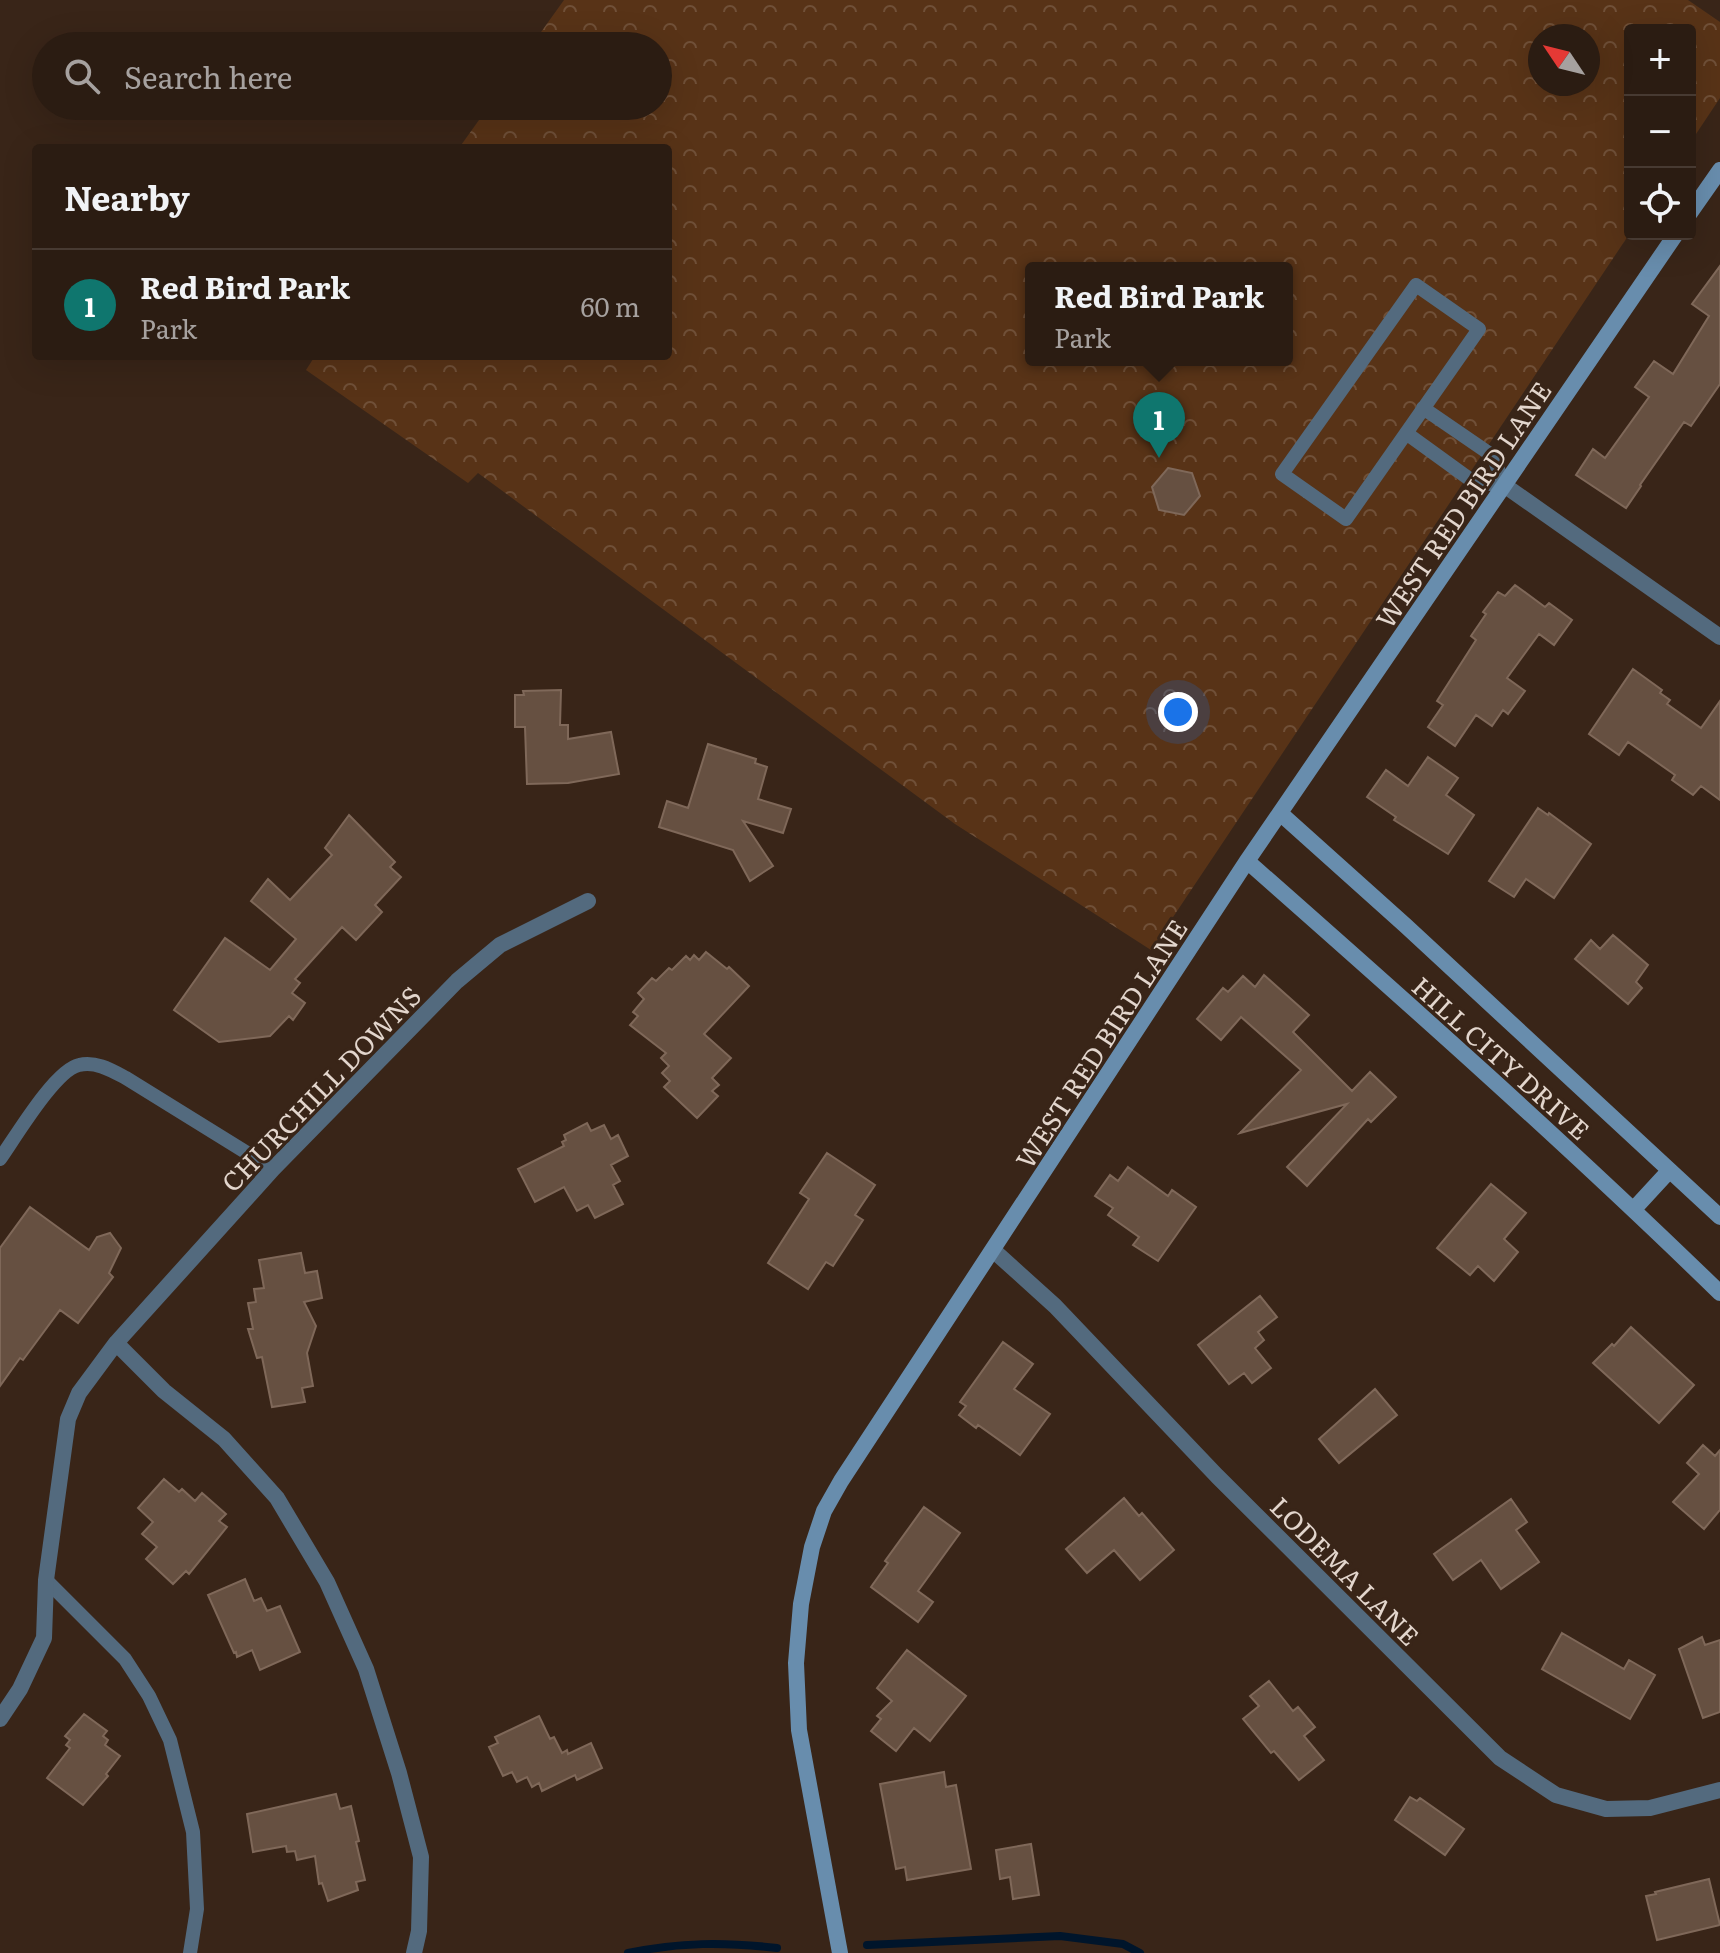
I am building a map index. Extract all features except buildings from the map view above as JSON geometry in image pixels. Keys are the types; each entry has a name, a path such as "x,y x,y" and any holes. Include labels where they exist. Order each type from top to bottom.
{"street":[{"path":"1696,204 1720,170"},
{"name":"WEST RED BIRD LANE","path":"840,1953 799,1730 796,1663 801,1604 812,1547 824,1511 1247,861 1672,240"},
{"path":"1504,485 1720,637"},
{"name":"HILL CITY DRIVE","path":"1280,813 1720,1217"},
{"name":"HILL CITY DRIVE","path":"1247,861 1634,1209 1720,1293"},
{"name":"CHURCHILL DOWNS","path":"0,1719 20,1689 44,1638 46,1580 68,1419 79,1393 116,1343 273,1169 457,981 500,945 588,901"},
{"path":"1634,1209 1669,1171"},
{"name":"LODEMA LANE","path":"993,1250 1055,1306 1217,1476 1500,1758 1556,1795 1606,1809 1650,1808 1720,1790"},
{"path":"116,1343 164,1391 224,1439 277,1498 327,1582 366,1669 399,1773 421,1857 419,1931 414,1953"}],"lane":[{"path":"1416,285 1479,329 1406,433 1346,519 1282,474 1416,285"},
{"path":"1406,433 1475,483 1504,485 1493,456 1423,408"},
{"path":"0,1159 66,1070 90,1064 105,1067 126,1078 273,1169"},
{"path":"46,1580 125,1659 149,1696 170,1740 193,1832 197,1909 190,1953"}],"green space":[{"path":"564,0 1688,0 1720,22 1720,98 1696,134 1696,24 1624,24 1625,240 1151,950 955,824 478,473 468,483 306,370 312,360 672,360 672,144 462,144 479,120 672,120 672,32 541,32"}],"waterway":[{"path":"867,1945 1060,1936 1123,1944 1140,1953"},
{"path":"628,1953 702,1944 777,1948"}],"place":[{"name":"Red Bird Park","path":"1159,458"}]}
